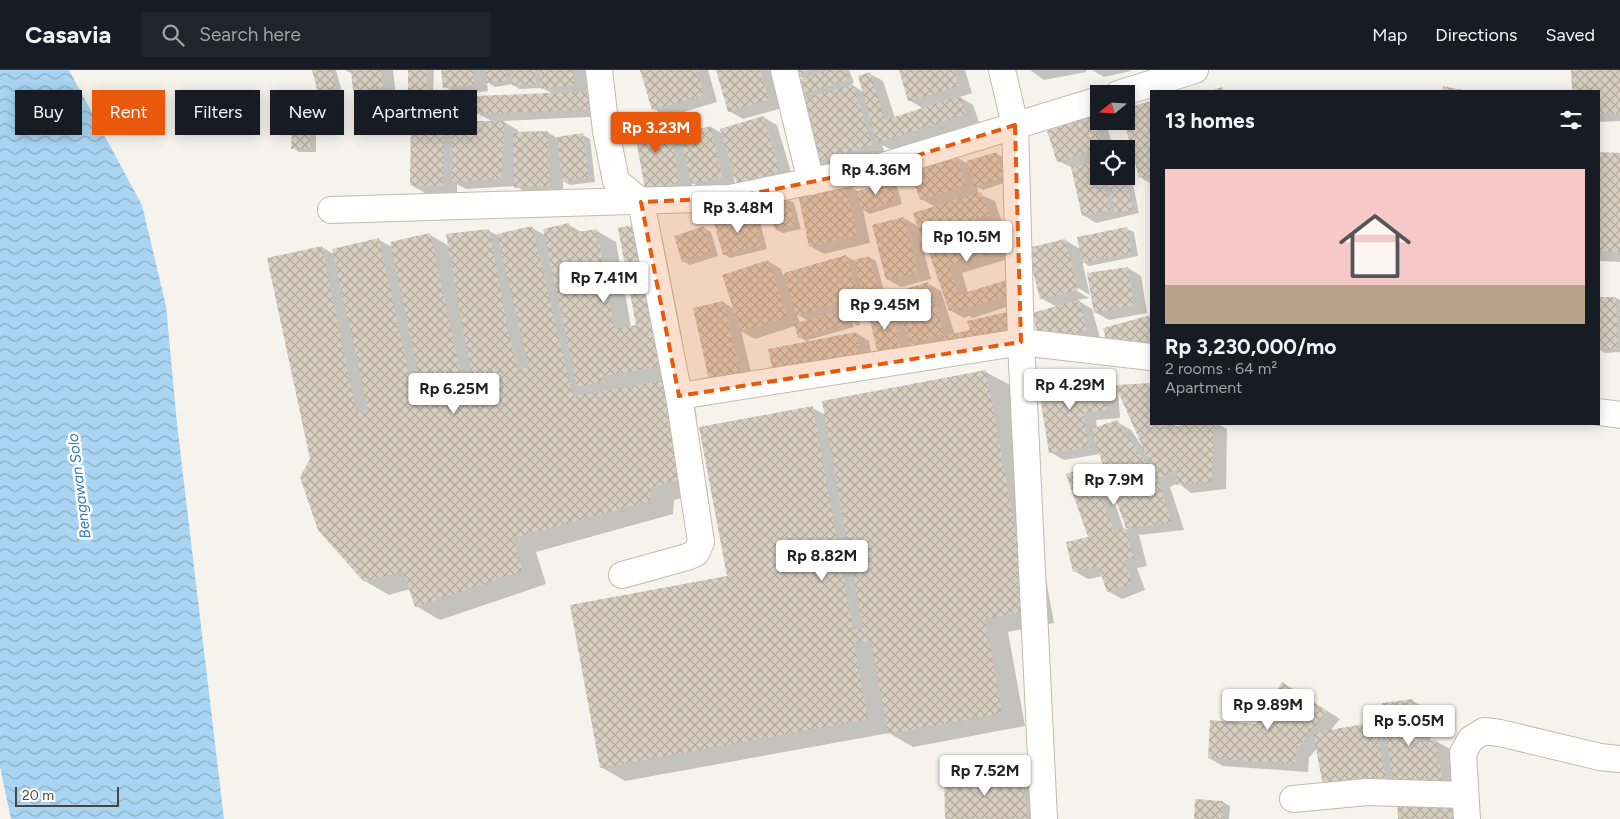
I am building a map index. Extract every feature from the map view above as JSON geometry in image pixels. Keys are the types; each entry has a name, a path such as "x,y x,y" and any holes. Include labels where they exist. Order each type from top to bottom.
{"street":[{"path":"599,70 606,131 616,181 641,202 679,396 701,542 696,553 687,557 622,576"},
{"path":"784,70 811,182"},
{"path":"1002,70 1015,126 1021,342 1044,819"},
{"path":"1135,89 1195,70"},
{"path":"331,210 730,198 880,167 1090,103"},
{"path":"679,396 1021,342 1150,357"},
{"path":"1600,412 1620,415"},
{"path":"1292,799 1367,792 1466,807 1463,753 1471,739 1484,731 1500,733 1600,757 1620,759"}],"highlighted area":[{"path":"1015,125 1021,342 679,396 641,202 730,198 811,182 880,167"}],"water":[{"name":"Bengawan Solo","path":"0,70 69,70 80,90 15,90 15,135 82,135 82,94 92,113 92,135 104,135 142,205 166,306 177,424 224,819 11,819 0,767"}],"building":[{"path":"312,70 331,70 336,88 317,90"},
{"path":"351,70 381,70 383,88 354,90 353,92"},
{"path":"408,70 427,70 427,90 408,90"},
{"path":"441,70 473,70 475,84 443,88"},
{"path":"485,70 505,70 507,81 487,83"},
{"path":"510,70 535,70 536,84 512,86"},
{"path":"539,70 573,70 574,85 541,89"},
{"path":"640,70 697,70 704,95 652,110"},
{"path":"716,70 760,70 769,100 728,112"},
{"path":"793,70 811,70 796,76"},
{"path":"828,70 845,70 848,80 795,97 790,83"},
{"path":"899,70 954,70 959,86 908,101"},
{"path":"1571,70 1620,70 1620,113 1600,114 1600,90 1572,90"},
{"path":"870,72 885,120 960,96 966,114 877,143 858,76"},
{"path":"853,84 872,145 812,163 793,102"},
{"path":"1443,86 1463,90 1442,90"},
{"path":"1222,87 1224,90 1213,90"},
{"path":"595,91 596,109 477,114 477,96"},
{"path":"1150,101 1150,175 1139,178 1135,163 1135,140 1129,140 1126,130 1135,130 1135,105"},
{"path":"763,116 780,171 737,184 720,129"},
{"path":"1090,116 1090,130 1098,130 1101,140 1090,140 1090,151 1057,162 1047,131"},
{"path":"668,118 680,183 645,189 633,124"},
{"path":"477,121 505,121 501,179 451,182 452,135 477,135"},
{"path":"711,126 722,177 691,184 680,133"},
{"path":"548,131 550,186 514,188 513,132"},
{"path":"583,133 589,178 562,182 557,137"},
{"path":"292,135 310,135 310,149 291,149"},
{"path":"411,135 444,135 443,186 410,185"},
{"path":"996,152 1004,178 975,187 967,161"},
{"path":"1600,152 1620,153 1620,252 1600,251"},
{"path":"956,156 966,185 920,200 910,171"},
{"path":"1090,164 1090,185 1104,185 1110,210 1082,216 1071,167"},
{"path":"890,181 896,200 862,211 856,192"},
{"path":"845,183 857,235 809,247 798,194"},
{"path":"1109,185 1128,185 1133,210 1114,213"},
{"path":"981,192 989,216 921,238 913,213"},
{"path":"788,198 795,225 775,230 767,204"},
{"path":"753,213 761,245 723,255 714,223"},
{"path":"904,217 918,272 886,280 872,225"},
{"path":"997,220 1005,249 949,265 958,295 1010,279 1015,293 958,311 957,308 949,311 925,241"},
{"path":"569,223 571,233 597,229 614,329 636,325 618,228 643,223 665,366 602,376 603,381 577,387 543,229"},
{"path":"532,226 573,396 669,380 673,406 666,407 685,478 651,487 650,501 513,538 523,571 415,607 403,571 364,582 318,530 300,477 310,459 267,258 322,246 356,412 368,409 332,249 379,238 414,398 423,395 390,242 430,233 463,385 473,382 446,234 489,229 509,336 518,370 529,367 497,234"},
{"path":"704,226 712,252 682,262 674,236"},
{"path":"1127,227 1132,253 1082,263 1077,237"},
{"path":"1065,239 1078,290 1040,299 1027,248"},
{"path":"846,255 859,297 796,316 784,273"},
{"path":"869,256 880,295 864,299 854,260"},
{"path":"768,260 787,317 741,332 722,275"},
{"path":"1128,267 1134,306 1094,313 1087,273"},
{"path":"928,282 944,333 910,344 893,293"},
{"path":"1600,297 1616,297 1618,349 1600,349"},
{"path":"889,299 903,357 880,362 866,305"},
{"path":"1079,300 1087,330 1040,343 1032,313"},
{"path":"723,301 740,373 709,380 693,308"},
{"path":"850,307 854,322 798,338 794,324"},
{"path":"1016,310 1019,325 992,331 994,338 942,349 939,337 970,330 967,321"},
{"path":"1150,315 1150,339 1109,351 1103,328"},
{"path":"856,332 861,361 774,377 768,349"},
{"path":"986,370 1030,610 985,619 1002,713 888,734 871,641 854,644 868,719 600,768 570,605 727,576 699,427 813,406 853,630 863,628 822,401"},
{"path":"1104,378 1107,410 1083,413 1089,447 1049,453 1038,385 1078,379 1078,381"},
{"path":"1150,383 1150,425 1163,425 1163,428 1183,425 1214,425 1212,482 1176,485 1178,469 1157,479 1115,385"},
{"path":"1117,420 1157,479 1172,523 1126,528 1090,429"},
{"path":"1091,465 1114,531 1126,528 1134,558 1124,560 1132,583 1107,592 1098,566 1073,572 1066,542 1088,537 1066,474"},
{"path":"1282,682 1327,711 1296,750 1295,764 1208,758 1210,720 1256,724"},
{"path":"1413,699 1419,742 1436,740 1442,780 1393,786 1382,703"},
{"path":"1375,722 1386,780 1324,791 1313,733"},
{"path":"1021,774 1028,819 945,819 944,775"},
{"path":"1397,798 1459,798 1460,819 1398,819"},
{"path":"1195,799 1223,801 1223,819 1194,819"}]}
